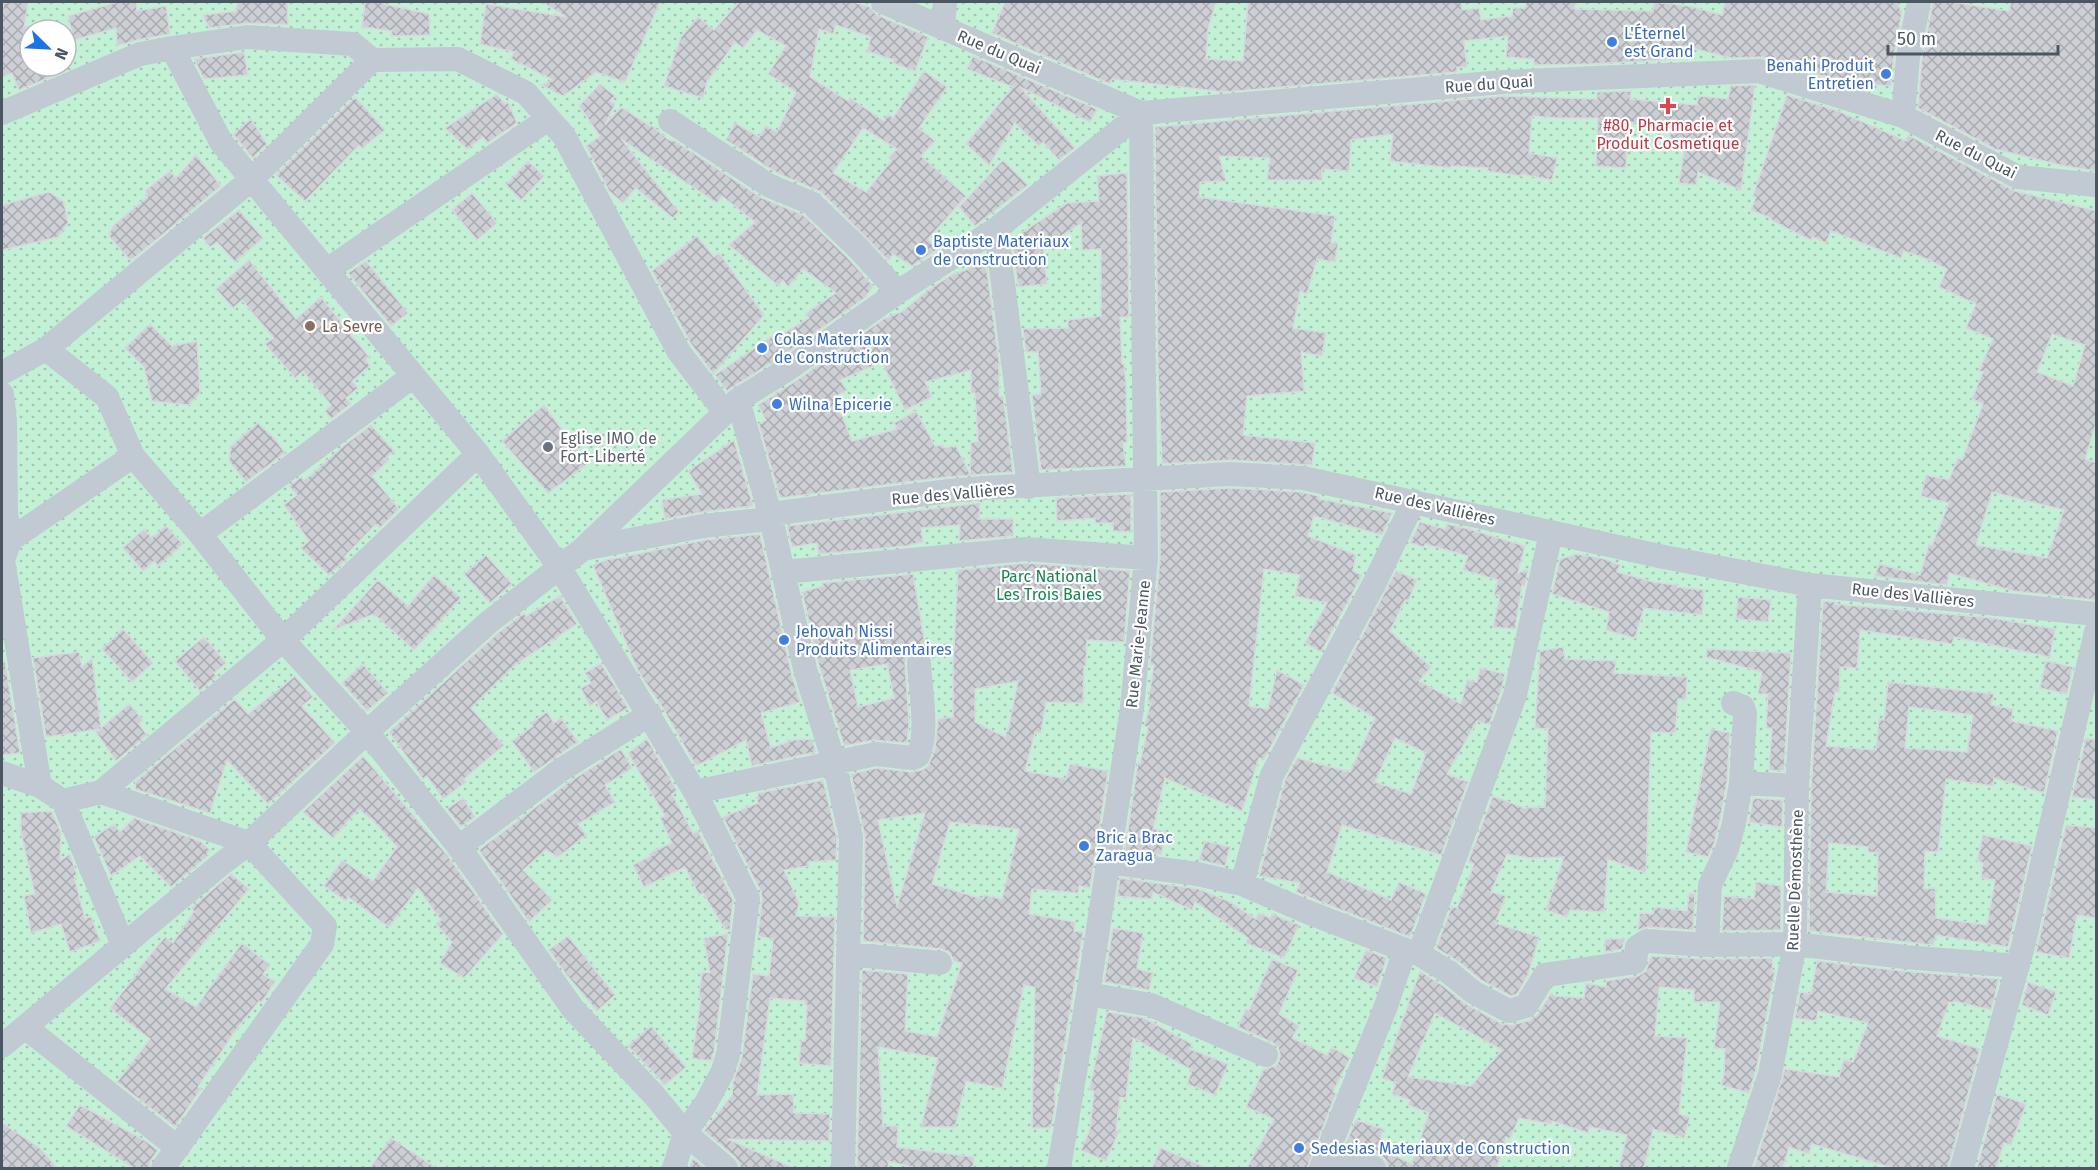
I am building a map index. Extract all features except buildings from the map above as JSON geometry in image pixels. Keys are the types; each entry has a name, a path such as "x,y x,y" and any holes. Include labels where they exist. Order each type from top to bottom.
{"street":[{"name":"Rue du Quai","path":"883,2 1141,113 1503,82 1759,71 1903,116 2018,177 2097,185"},
{"path":"943,28 945,2"},
{"path":"1903,116 1908,57 1919,2"},
{"path":"2,113 140,54 247,37 353,44 372,60 458,59 526,93 564,136 679,352 731,405 770,517 806,669 834,762 850,837 843,1168"},
{"path":"172,48 221,142 478,454 560,568 695,792 748,898 728,1054 722,1073 706,1103 685,1133 674,1168"},
{"path":"2,374 46,349 252,179 372,60"},
{"path":"2,1046 249,843 489,622 583,549 731,405 996,229 1141,113"},
{"name":"Rue Marie-Jeanne","path":"1059,1168 1132,708 1146,558 1141,113"},
{"path":"327,270 548,118"},
{"path":"670,121 770,186 811,203 880,270 898,292"},
{"path":"996,229 1029,487"},
{"path":"46,349 107,397 133,456 200,534 283,640 367,732 459,847 573,1009 654,1095 685,1133 726,1168"},
{"path":"200,534 413,376"},
{"path":"2,394 5,421 6,513 10,540 3,560 40,786"},
{"path":"63,801 101,792 283,640 478,454"},
{"path":"10,540 133,456"},
{"name":"Rue des Vallières","path":"583,549 703,526 949,491 1230,474 1303,478 1664,557 1810,585 2097,614"},
{"path":"1242,884 1272,775 1374,584 1414,501"},
{"path":"1374,1168 1325,1160 1386,1006 1412,952 1515,695 1551,532"},
{"path":"783,572 1026,549 1146,558"},
{"name":"Ruelle Démosthène","path":"1739,1168 1770,1074 1795,944 1797,786 1810,585"},
{"path":"1962,1168 2018,966 2097,632"},
{"path":"695,792 876,754 912,758 918,756 923,734 919,663"},
{"path":"1707,945 1710,885 1727,849 1741,783 1745,714 1743,707 1733,703"},
{"path":"459,847 561,770 650,714"},
{"path":"2,773 40,786 63,801 123,945"},
{"path":"1741,783 1797,786"},
{"path":"101,792 249,843 325,926 322,944 163,1168"},
{"path":"1108,862 1197,874 1242,884 1305,912 1412,952 1450,973 1473,992 1509,1011 1526,1006 1545,975 1635,962 1637,947 1647,941 1707,945 1795,944 1905,957 2018,966"},
{"path":"848,954 940,963"},
{"path":"1088,994 1151,1005 1266,1055"},
{"path":"25,1027 178,1148"}],"green space":[{"name":"Parc National Les Trois Baies","path":"2,2 2096,2 2096,1168 2,1168"}],"place":[{"name":"L'Éternel est Grand","path":"1612,42"},
{"name":"Benahi Produit Entretien","path":"1886,74"},
{"name":"#80, Pharmacie et Produit Cosmetique","path":"1668,106"},
{"name":"Baptiste Materiaux de construction","path":"921,250"},
{"name":"La Sevre","path":"310,326"},
{"name":"Colas Materiaux de Construction","path":"762,348"},
{"name":"Wilna Epicerie","path":"777,404"},
{"name":"Eglise IMO de Fort-Liberté","path":"548,447"},
{"name":"Jehovah Nissi Produits Alimentaires","path":"784,640"},
{"name":"Bric a Brac Zaragua","path":"1084,846"},
{"name":"Sedesias Materiaux de Construction","path":"1299,1148"}]}
